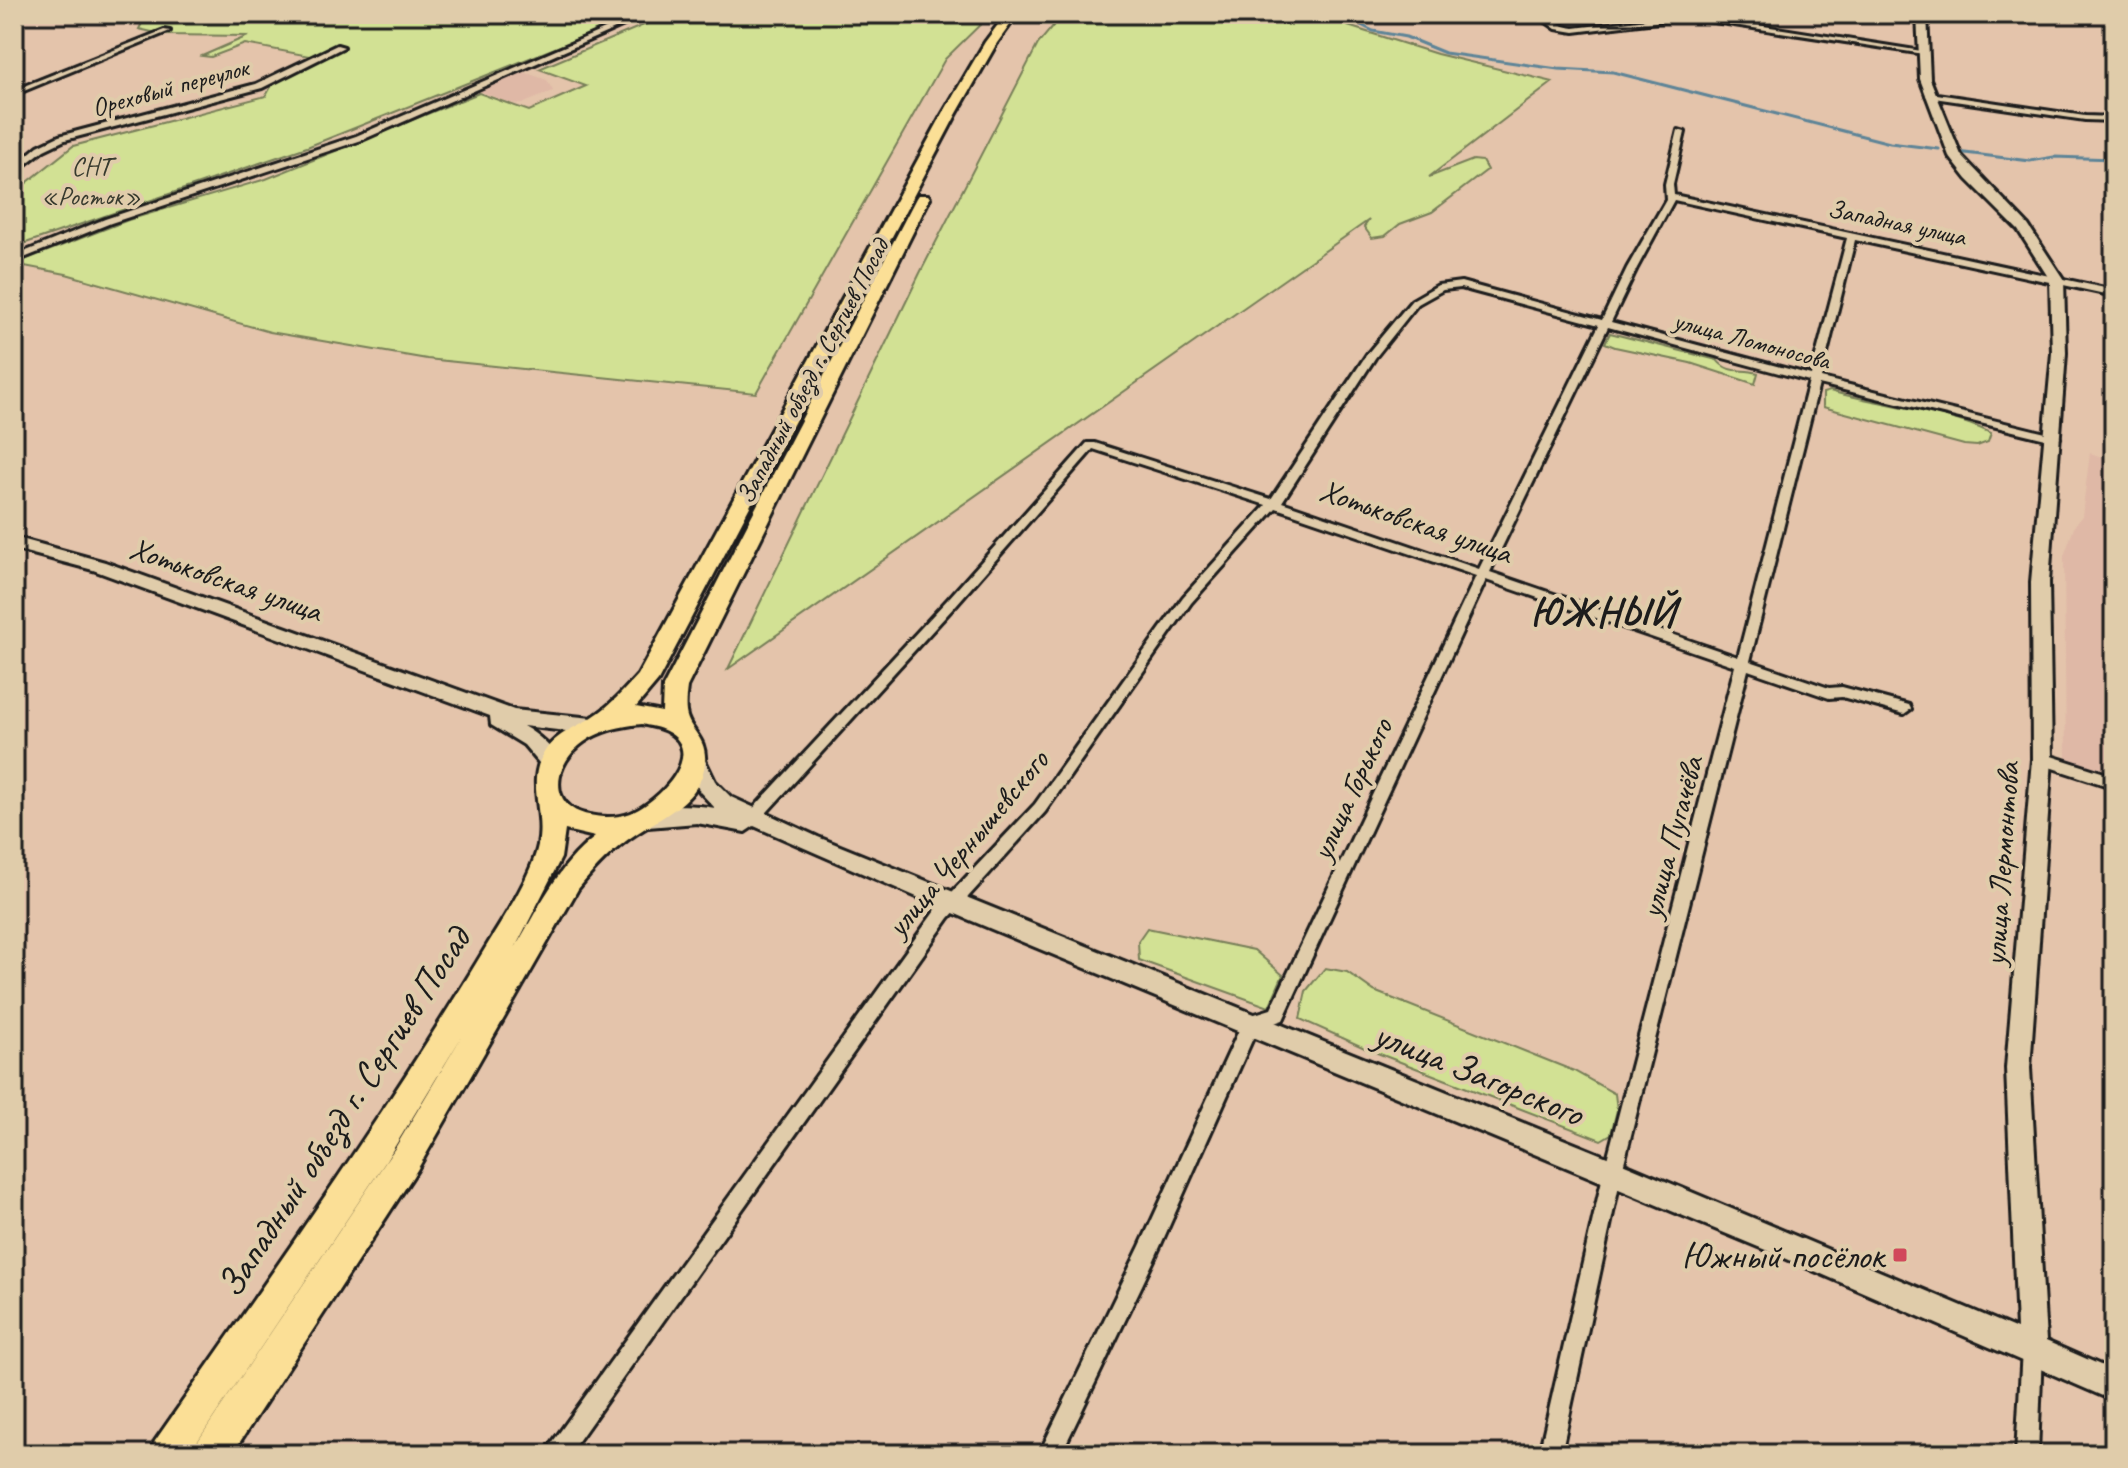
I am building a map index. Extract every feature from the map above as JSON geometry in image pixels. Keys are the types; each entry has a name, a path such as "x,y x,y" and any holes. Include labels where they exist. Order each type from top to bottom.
{"main road":[{"name":"Западный объезд г. Сергиев Посад","path":"598,723 621,708 646,681 949,115 991,42 1012,14"},
{"name":"Западный объезд г. Сергиев Посад","path":"682,730 674,713 675,687 965,116 1003,44 1026,14"},
{"path":"629,715 654,716 682,730 694,748 695,760 686,785 663,809 639,821 606,828 582,825 564,816 551,802 547,777 552,764 568,742 598,723 629,715"},
{"name":"Западный объезд г. Сергиев Посад","path":"168,1454 375,1150 500,949 548,858 552,841 551,802"},
{"name":"Западный объезд г. Сергиев Посад","path":"211,1454 406,1159 569,881 589,856 639,821"}],"street":[{"path":"14,259 108,221 359,138 646,14"},
{"path":"1538,14 1558,28 1574,30 1687,15 1924,52"},
{"path":"1922,14 1924,70 1930,95 1955,156 2023,228 2057,280"},
{"path":"14,93 166,31"},
{"name":"Ореховый переулок","path":"14,170 50,142 259,86 340,47"},
{"path":"1930,95 2085,118 2114,119"},
{"name":"улица Горького","path":"1251,1023 1277,1015 1482,576 1671,197 1669,184 1681,132"},
{"name":"Западная улица","path":"1671,197 2114,293"},
{"name":"улица Пугачёва","path":"1550,1454 1613,1171 1852,235"},
{"name":"улица Лермонтова","path":"2027,1454 2032,1350 2018,1068 2042,759 2040,582 2059,353 2057,280"},
{"name":"улица Ломоносова","path":"1441,287 1461,285 1817,380 2054,438"},
{"name":"улица Чернышевского","path":"556,1454 952,903 1040,808 1187,600 1273,505 1371,356 1415,302 1441,287"},
{"name":"Хотьковская улица","path":"753,818 952,602 1091,445 1829,693 1842,692 1904,709"},
{"name":"Хотьковская улица","path":"14,543 99,566 416,679"},
{"path":"416,679 523,720 598,723"},
{"path":"416,679 514,729 531,740 552,764"},
{"path":"2042,759 2114,782"},
{"path":"695,760 715,796 753,818 810,843"},
{"path":"639,821 671,813 702,813 810,843"},
{"name":"улица Загорского","path":"810,843 1613,1171 2114,1386"},
{"path":"1050,1454 1147,1253 1251,1023"}],"shaded area":[{"path":"521,71 547,80 553,91 522,104 510,103 477,90"},
{"path":"2090,453 2114,461 2114,779 2066,763 2064,556 2075,525 2082,516"}],"green space":[{"name":"СНТ «Росток»","path":"161,14 640,14 307,147 14,247 14,193 73,146 266,96 273,83 316,61 315,57 245,44 211,57 202,56 248,36 165,35 139,29 142,23"},
{"path":"670,14 991,14 945,59 756,393 427,359 270,332 66,274 14,264 128,220 266,179 479,93 529,111 586,86 539,69"},
{"path":"1063,14 1331,14 1348,26 1437,54 1553,82 1429,177 1473,160 1482,161 1487,170 1432,212 1400,224 1385,236 1372,238 1364,227 1369,220 728,669 920,273 1038,44"},
{"path":"1610,333 1717,360 1731,369 1758,373 1755,384 1690,363 1615,347 1605,343"},
{"path":"1830,391 1952,418 1991,433 1988,442 1977,446 1964,445 1823,407 1823,393"},
{"path":"1147,928 1254,950 1283,975 1269,1007 1139,960 1138,941"},
{"path":"1325,968 1347,972 1374,991 1574,1071 1615,1094 1617,1110 1611,1134 1601,1140 1367,1049 1300,1019 1306,991"}],"waterway":[{"path":"1339,14 1373,31 1406,37 1445,53 1558,69 1613,72 1890,143 1939,149"},
{"path":"1957,152 2030,161 2054,157 2114,159"}],"place":[{"name":"Южный посёлок","path":"1900,1255"}],"district":[{"name":"ЮЖНЫЙ","path":"1604,611"}]}
